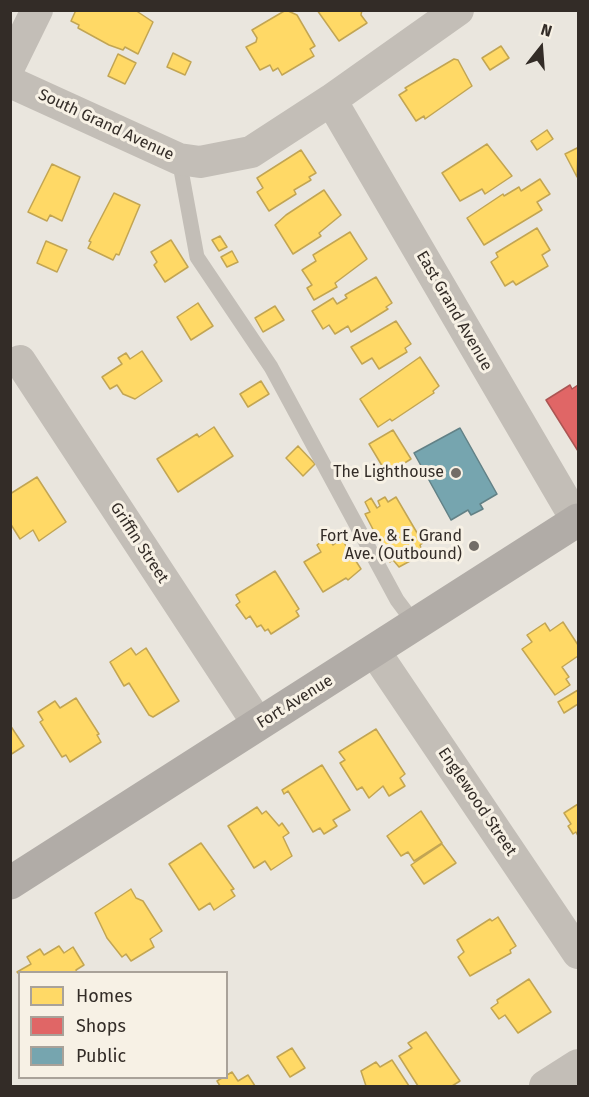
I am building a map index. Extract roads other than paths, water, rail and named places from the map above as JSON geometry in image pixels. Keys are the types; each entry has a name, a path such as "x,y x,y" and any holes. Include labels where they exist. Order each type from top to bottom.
{"main road":[{"name":"Fort Avenue","path":"10,883 578,521"}],"street":[{"path":"10,65 36,10"},
{"name":"South Grand Avenue","path":"10,82 179,159 200,162 251,152 331,100 458,10"},
{"name":"East Grand Avenue","path":"331,100 578,521"},
{"name":"Griffin Street","path":"20,361 258,724"},
{"name":"Englewood Street","path":"375,652 579,953"},
{"path":"545,1086 579,1065"}],"lane":[{"path":"179,159 197,257 271,367 397,600 415,624"}],"place":[{"name":"The Lighthouse","path":"456,473"},
{"name":"Fort Ave. & E. Grand Ave. (Outbound)","path":"474,546"}]}
